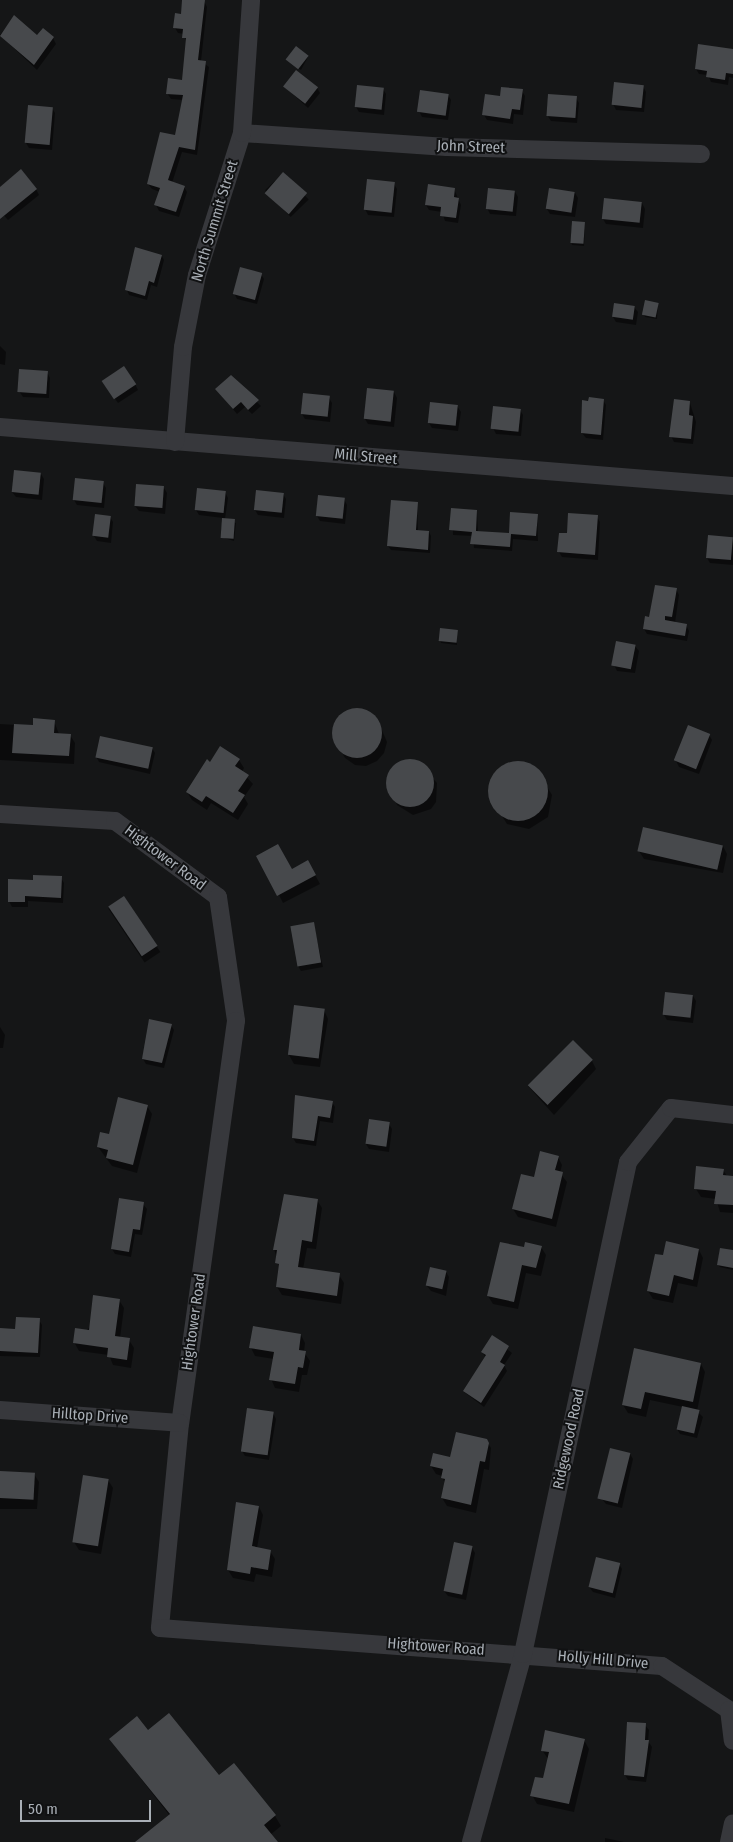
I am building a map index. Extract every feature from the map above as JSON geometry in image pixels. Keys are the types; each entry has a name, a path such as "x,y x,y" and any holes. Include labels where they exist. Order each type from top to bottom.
{"street":[{"name":"North Summit Street","path":"175,442 183,347 197,275 242,133 251,0"},
{"name":"John Street","path":"242,133 447,147 701,154"},
{"name":"Mill Street","path":"0,428 733,486"},
{"name":"Hightower Road","path":"0,814 115,821 218,897 236,1021 180,1423 160,1628 523,1654"},
{"name":"Ridgewood Road","path":"472,1842 523,1654 628,1162 671,1108 733,1115"},
{"name":"Hilltop Drive","path":"0,1410 180,1423"},
{"name":"Holly Hill Drive","path":"523,1654 662,1666 729,1710 733,1741"},
{"path":"729,1842 733,1823"}],"building":[{"path":"182,0 205,0 198,60 206,61 195,150 179,147 168,180 185,186 176,212 154,205 160,188 147,184 160,132 175,135 183,95 166,94 168,78 182,80 186,38 182,38 183,29 173,28 175,13 181,14"},
{"path":"14,15 37,35 43,28 54,37 34,65 0,36"},
{"path":"698,44 733,49 733,74 726,73 725,80 706,77 707,71 695,69"},
{"path":"296,46 309,56 298,69 286,59"},
{"path":"296,70 318,87 305,104 283,87"},
{"path":"614,82 644,85 641,108 612,105"},
{"path":"357,85 384,88 382,110 355,107"},
{"path":"501,87 523,89 520,110 512,109 510,119 482,115 485,94 500,96"},
{"path":"420,90 449,94 446,116 417,112"},
{"path":"548,94 577,96 575,118 546,116"},
{"path":"28,105 53,107 50,145 25,143"},
{"path":"21,169 37,189 0,219 0,187"},
{"path":"283,172 307,193 289,214 265,193"},
{"path":"367,179 395,182 392,213 364,210"},
{"path":"428,184 455,188 454,197 459,198 456,218 440,216 441,207 425,205"},
{"path":"488,188 515,191 513,212 486,209"},
{"path":"549,188 575,192 571,213 546,209"},
{"path":"604,198 642,202 640,223 602,219"},
{"path":"572,221 585,222 583,244 570,243"},
{"path":"135,247 162,255 154,283 149,281 145,296 125,290"},
{"path":"240,267 262,273 255,300 233,294"},
{"path":"645,300 659,303 656,318 642,315"},
{"path":"614,303 635,306 633,320 612,317"},
{"path":"124,366 136,384 114,399 102,381"},
{"path":"19,369 48,371 46,394 17,392"},
{"path":"231,375 259,400 248,410 241,402 233,409 215,389"},
{"path":"367,388 394,391 391,422 364,419"},
{"path":"303,393 330,396 328,417 301,414"},
{"path":"589,397 604,399 601,435 581,433 582,400 588,401"},
{"path":"674,399 690,401 689,415 693,416 691,439 669,437"},
{"path":"430,402 458,405 456,426 428,423"},
{"path":"493,406 521,409 518,432 491,429"},
{"path":"14,470 41,473 39,495 12,492"},
{"path":"75,478 104,481 102,503 73,500"},
{"path":"136,484 164,486 162,508 134,506"},
{"path":"197,488 226,491 224,513 195,510"},
{"path":"256,490 284,493 282,513 254,510"},
{"path":"318,495 345,498 343,519 316,516"},
{"path":"391,500 418,502 416,530 429,531 428,550 387,546"},
{"path":"451,508 477,510 476,531 509,533 510,512 538,514 536,536 511,534 510,547 470,544 472,532 449,530"},
{"path":"568,513 598,515 595,555 557,552 559,533 567,533"},
{"path":"95,514 111,516 108,538 92,536"},
{"path":"222,518 235,519 234,539 221,538"},
{"path":"708,535 733,537 731,560 706,558"},
{"path":"655,585 677,588 672,617 665,616 665,620 687,624 685,636 643,629 645,616 649,617"},
{"path":"440,628 458,630 457,643 439,641"},
{"path":"616,641 636,645 631,669 611,666"},
{"path":"357,708 375,715 382,733 375,751 357,758 339,751 332,733 339,715"},
{"path":"33,718 55,720 54,733 71,734 69,756 12,753 14,724 33,725"},
{"path":"688,725 710,734 696,769 674,760"},
{"path":"100,736 153,747 148,769 95,758"},
{"path":"220,746 240,759 235,766 249,775 238,791 245,795 233,813 206,796 202,802 186,792 207,759 210,762"},
{"path":"410,759 419,761 427,766 432,774 434,783 432,792 427,800 419,805 410,807 401,805 393,800 388,792 386,783 388,774 393,766 401,761"},
{"path":"512,761 524,761 535,766 543,774 548,785 546,803 535,816 524,821 512,821 501,816 493,808 488,797 488,785 493,774 501,766"},
{"path":"643,827 723,845 717,870 637,851"},
{"path":"278,844 292,869 308,860 316,875 277,896 256,856"},
{"path":"33,875 62,876 61,898 25,896 25,902 8,902 8,879 33,880"},
{"path":"124,896 158,946 142,956 108,907"},
{"path":"314,922 321,962 297,967 290,926"},
{"path":"665,992 693,995 690,1018 663,1015"},
{"path":"294,1005 325,1009 319,1058 288,1055"},
{"path":"149,1019 172,1024 162,1063 142,1059"},
{"path":"573,1040 593,1060 548,1105 528,1085"},
{"path":"295,1095 333,1101 330,1118 318,1116 314,1141 292,1138"},
{"path":"118,1097 148,1105 133,1165 106,1158 108,1150 97,1147 100,1132 109,1134"},
{"path":"369,1119 390,1122 386,1147 366,1144"},
{"path":"540,1151 559,1156 555,1170 563,1172 552,1219 512,1209 521,1174 534,1177"},
{"path":"696,1166 724,1169 723,1175 733,1176 733,1205 714,1204 716,1191 694,1189"},
{"path":"284,1194 318,1199 312,1242 302,1240 298,1267 340,1273 337,1296 276,1287 279,1264 275,1263 277,1250 273,1250"},
{"path":"119,1198 144,1202 140,1230 133,1229 129,1252 111,1249"},
{"path":"666,1241 699,1249 693,1280 674,1275 669,1296 647,1291 655,1254 663,1255"},
{"path":"500,1242 524,1247 525,1242 542,1246 536,1268 522,1265 514,1302 487,1296"},
{"path":"720,1248 733,1250 733,1268 717,1265"},
{"path":"430,1267 447,1271 442,1289 426,1286"},
{"path":"93,1295 120,1299 115,1336 130,1338 127,1360 107,1357 108,1348 73,1343 75,1328 89,1330"},
{"path":"16,1317 40,1318 38,1353 0,1351 0,1328 15,1329"},
{"path":"253,1326 301,1334 299,1350 306,1351 303,1368 298,1367 295,1384 269,1380 274,1352 249,1348"},
{"path":"492,1335 509,1346 500,1362 505,1365 481,1403 463,1391 486,1355 481,1352"},
{"path":"634,1348 701,1363 693,1402 645,1392 641,1409 622,1405"},
{"path":"682,1406 700,1410 694,1433 677,1429"},
{"path":"247,1408 274,1412 268,1455 241,1452"},
{"path":"456,1432 487,1439 489,1443 485,1462 480,1461 471,1505 441,1498 445,1479 441,1478 443,1469 430,1466 433,1453 450,1457"},
{"path":"610,1448 630,1453 618,1504 597,1498"},
{"path":"0,1471 35,1473 34,1500 0,1498"},
{"path":"83,1475 109,1479 98,1546 72,1542"},
{"path":"236,1502 259,1506 252,1546 271,1550 268,1570 251,1567 250,1574 227,1570"},
{"path":"454,1542 473,1546 462,1595 444,1591"},
{"path":"596,1557 620,1563 613,1593 589,1587"},
{"path":"169,1713 219,1775 234,1763 276,1815 264,1825 278,1842 135,1842 170,1814 109,1739 137,1716 148,1730"},
{"path":"627,1722 646,1723 645,1740 649,1740 644,1777 624,1775"},
{"path":"545,1730 585,1739 569,1804 530,1796 535,1777 543,1778 549,1752 541,1751"}]}
